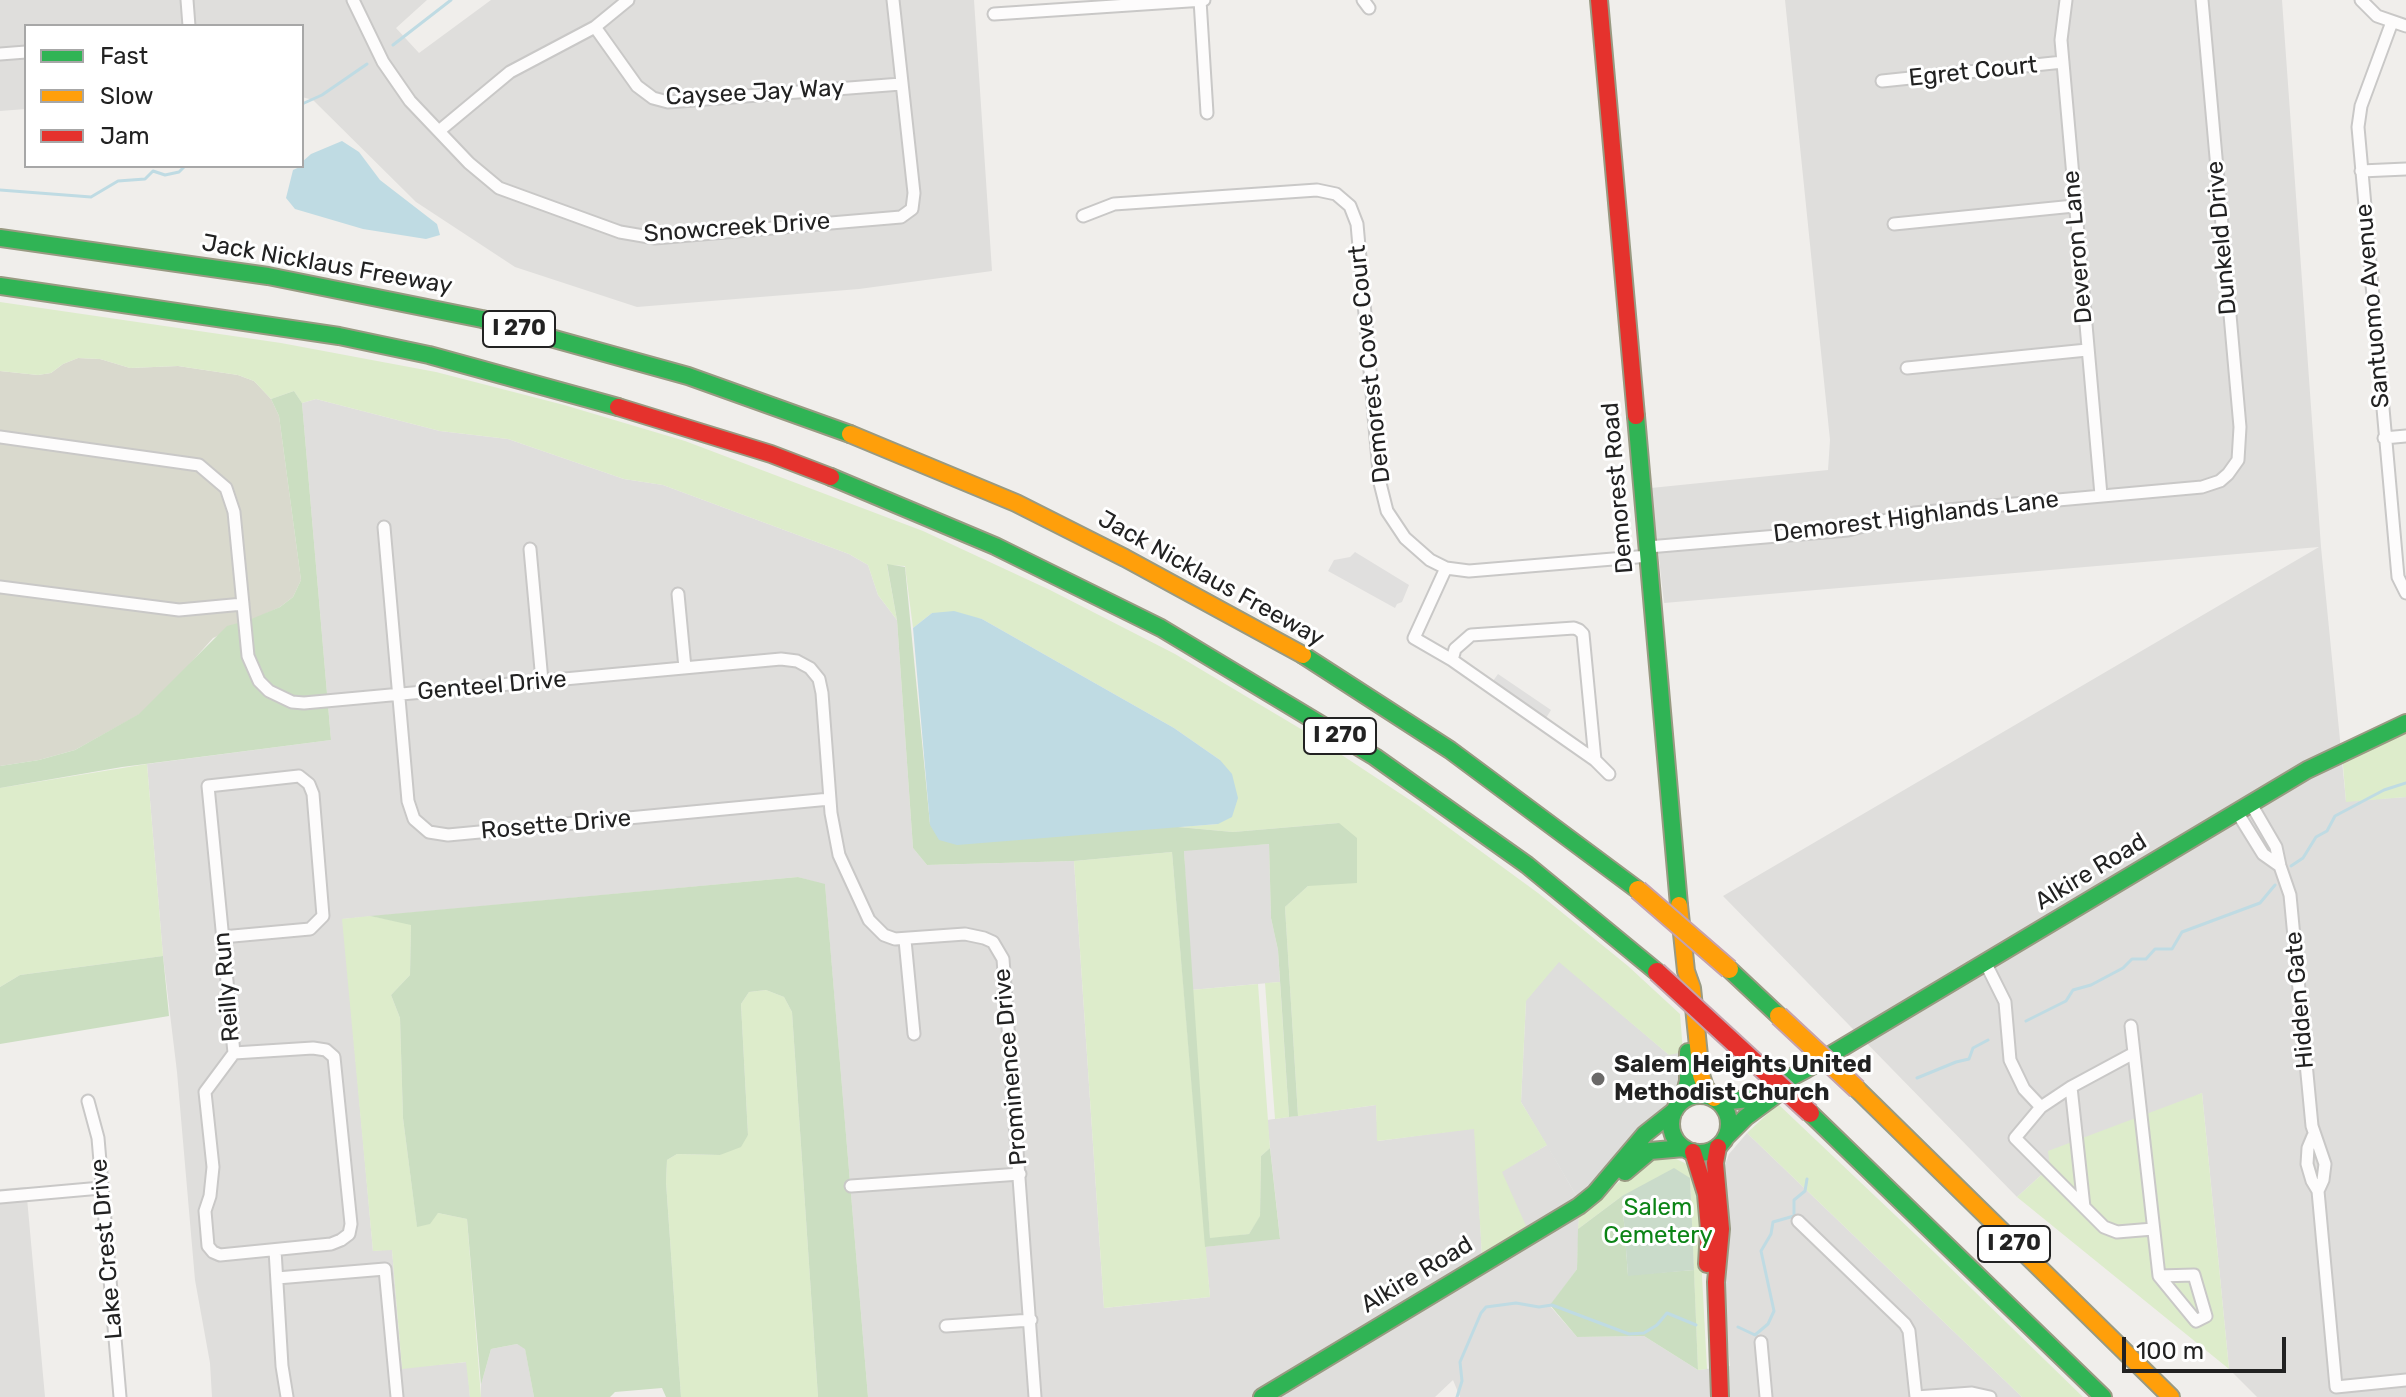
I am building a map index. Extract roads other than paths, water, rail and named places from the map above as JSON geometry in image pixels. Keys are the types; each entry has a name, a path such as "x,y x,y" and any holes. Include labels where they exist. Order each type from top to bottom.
{"main road":[{"name":"Demorest Road","path":"1599,0 1686,971 1684,989 1689,1070 1678,1106"},
{"name":"Jack Nicklaus Freeway","path":"0,238 268,276 482,319 688,376 875,443 1016,503 1125,558 1315,662 1450,750 1638,890 1729,969 1857,1089 2171,1397"},
{"name":"I 270","path":"0,286 312,332 429,355 688,427 868,491 995,546 1161,628 1375,757 1527,865 1657,972 1810,1113 2103,1397"},
{"name":"Alkire Road","path":"1716,1100 1750,1099 1805,1070 2321,762 2406,723"},
{"name":"Demorest Road","path":"1686,971 1692,988 1701,1075 1705,1087 1716,1100"},
{"name":"Alkire Road","path":"1722,1142 1746,1117 1795,1082 1805,1070"},
{"path":"1717,1355 1707,1320 1709,1229 1706,1194 1688,1150 1672,1133 1671,1122 1678,1106 1700,1095 1716,1100 1729,1119 1715,1168 1721,1229 1716,1282 1720,1397"},
{"name":"Alkire Road","path":"1262,1397 1573,1210 1595,1193 1645,1134 1678,1106"},
{"path":"1688,1150 1705,1152 1722,1142"},
{"name":"Alkire Road","path":"1595,1193 1610,1186 1645,1154 1660,1148 1688,1150"}],"street":[{"path":"187,0 189,24"},
{"name":"Snowcreek Drive","path":"353,0 383,62 410,101 469,163 499,188 638,236 655,238 901,217 912,209 914,193 901,84"},
{"path":"439,131 510,72 595,27 628,0"},
{"path":"893,0 901,84"},
{"path":"994,14 1202,0 1207,113"},
{"name":"Deveron Lane","path":"2066,0 2062,19 2063,62 2101,495"},
{"name":"Dunkeld Drive","path":"2202,0 2240,427 2238,460 2228,474"},
{"path":"2361,0 2377,16 2406,26"},
{"name":"Santuomo Avenue","path":"2392,22 2361,106 2358,127 2398,577 2406,593"},
{"name":"Caysee Jay Way","path":"595,27 637,86 653,98 668,102 901,84"},
{"path":"0,54 24,52"},
{"name":"Egret Court","path":"1882,81 2063,62"},
{"path":"2361,171 2406,169"},
{"name":"Demorest Cove Court","path":"1083,216 1114,204 1317,190 1336,194 1350,206 1357,224 1380,483 1387,511 1405,538 1430,560 1446,568"},
{"path":"1894,224 2074,206"},
{"path":"1907,368 2087,350"},
{"path":"2384,438 2406,436"},
{"name":"Genteel Drive","path":"0,437 199,465 226,488 234,512 248,656 259,681 282,698 304,703 781,659 797,661 810,668 819,679 830,799"},
{"name":"Demorest Highlands Lane","path":"1648,552 1848,530 1914,513 2202,487 2220,481 2228,474"},
{"path":"384,527 398,694"},
{"path":"530,549 542,681"},
{"path":"1609,774 1595,760 1452,660 1414,638 1446,568 1479,570 1648,552"},
{"path":"0,587 179,610 243,604"},
{"path":"678,594 685,668"},
{"path":"1452,660 1455,649 1471,635 1579,630 1583,634 1595,760"},
{"name":"Rosette Drive","path":"398,694 410,811 414,819 429,832 448,835 830,799"},
{"name":"Reilly Run","path":"222,937 310,929 323,916 313,794 309,784 299,776 208,786 222,937 234,1053 205,1092 213,1167 205,1211 208,1246 220,1255 275,1250"},
{"path":"830,799 839,855 858,900 869,920 884,935 905,940 914,1034"},
{"name":"Hidden Gate","path":"2244,808 2266,858 2280,866 2290,895 2313,1136 2307,1164 2318,1191 2336,1387 2406,1380"},
{"name":"Prominence Drive","path":"905,940 975,935 993,942 1005,969 1035,1397"},
{"path":"1986,964 2005,1002 2010,1060 2024,1089 2041,1107"},
{"path":"2131,1026 2159,1276 2196,1321 2206,1316 2194,1275 2159,1276"},
{"path":"234,1053 313,1048 326,1050 334,1057 337,1069 351,1224 349,1234 336,1243 275,1250 287,1397"},
{"path":"2134,1053 2041,1107 2015,1138 2104,1227 2117,1232 2153,1229"},
{"path":"2071,1087 2084,1207"},
{"name":"Lake Crest Drive","path":"88,1101 98,1138 120,1397"},
{"path":"851,1186 1020,1174"},
{"path":"0,1197 101,1188"},
{"path":"1798,1221 1905,1324 1909,1331 1916,1397 1972,1393 1990,1397"},
{"path":"277,1278 385,1269 397,1397"},
{"path":"946,1326 1031,1320"},
{"path":"1761,1342 1766,1397"}],"water":[{"path":"342,141 359,152 380,180 437,224 440,235 426,239 363,229 295,209 286,198 293,170 304,168 304,160"},
{"path":"954,611 982,619 1174,728 1220,760 1232,774 1238,798 1232,817 1218,824 957,845 939,840 930,825 913,628 932,613"}],"waterway":[{"path":"393,45 451,0"},
{"path":"304,103 322,95 367,64"},
{"path":"0,190 91,197 118,181 145,179 153,171 165,175 183,168"},
{"path":"2291,866 2303,858 2316,837 2327,831 2335,816 2384,790 2406,783"},
{"path":"2026,1021 2066,1001 2073,990 2091,985 2123,968 2132,959 2146,959 2155,949 2172,949 2182,932 2260,903 2275,885"},
{"path":"1917,1078 1969,1059 1973,1048 1988,1040"},
{"path":"1738,1327 1755,1335 1768,1324 1774,1311 1761,1251 1771,1234 1773,1222 1794,1216 1794,1200 1805,1191 1807,1179"},
{"path":"1457,1397 1462,1381 1460,1362 1486,1307 1516,1303 1539,1307 1552,1305 1629,1334 1644,1333 1657,1325 1667,1313 1696,1325"}],"place":[{"name":"Salem Heights United Methodist Church","path":"1598,1079"}],"park label":[{"name":"Salem Cemetery","path":"1658,1222"}]}
